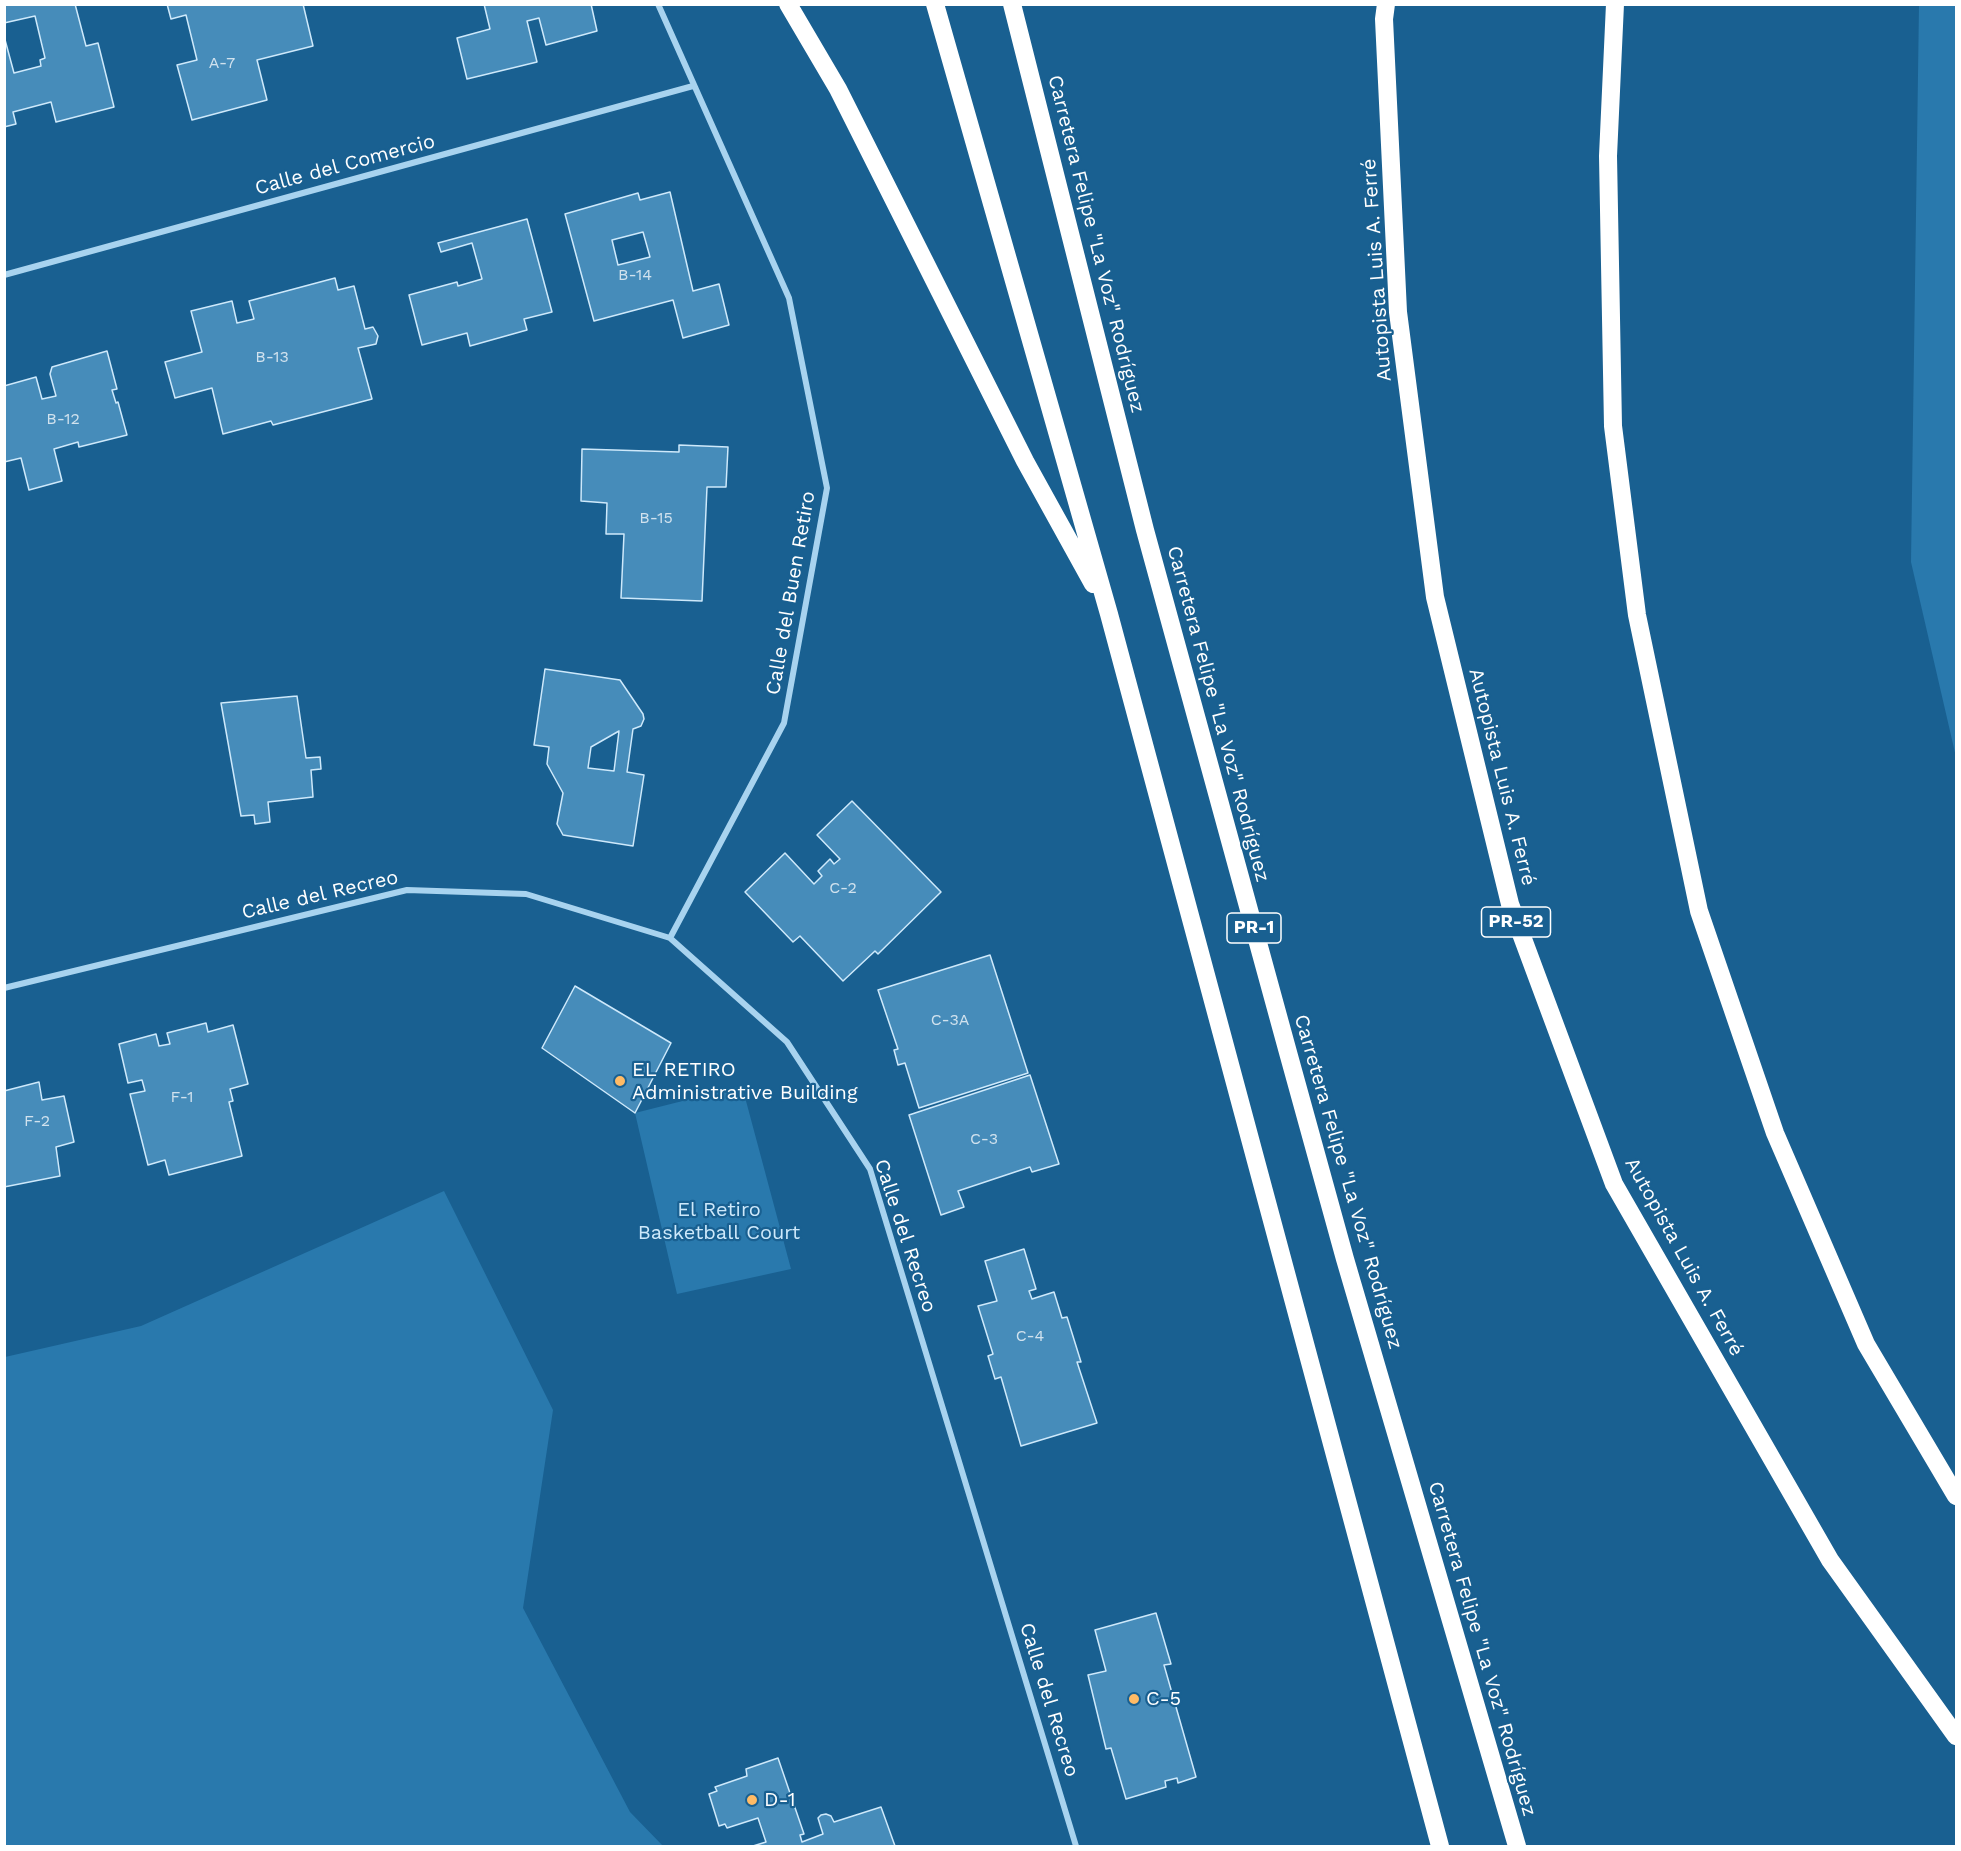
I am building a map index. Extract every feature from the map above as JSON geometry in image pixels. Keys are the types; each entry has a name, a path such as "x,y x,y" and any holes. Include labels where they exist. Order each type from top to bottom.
{"highway":[{"path":"788,4 838,89 1025,461 1109,614"},
{"name":"PR-1","path":"935,4 1109,614 1440,1846"},
{"name":"Carretera Felipe \"La Voz\" Rodríguez","path":"1012,4 1157,576 1345,1259 1517,1846"},
{"name":"Autopista Luis A. Ferré","path":"1386,4 1384,19 1398,312 1435,597 1510,904 1614,1184 1830,1560 1956,1736"},
{"path":"1615,4 1608,156 1613,426 1637,615 1699,911 1775,1132 1866,1344 1956,1496"},
{"path":"1491,1762 1530,1846"}],"street":[{"name":"Calle del Buen Retiro","path":"658,4 789,298 827,488 784,723 670,938"},
{"name":"Calle del Comercio","path":"4,275 693,86"},
{"name":"Calle del Recreo","path":"4,988 407,890 526,894 670,938 788,1041 870,1169 1077,1846"}],"green space":[{"path":"1919,5 1956,5 1956,757 1911,562"},
{"name":"El Retiro Basketball Court","path":"742,1086 791,1269 677,1294 635,1113"},
{"path":"444,1191 553,1410 523,1608 630,1812 663,1846 5,1846 5,1357 141,1326"}],"building":[{"path":"4,4 75,4 86,46 98,43 114,107 56,122 51,102 13,112 16,124 4,127 4,36 14,73 41,66 40,60 45,58 35,16 4,23"},
{"path":"167,4 303,4 313,46 257,60 267,100 192,120 177,65 197,60 186,15 171,19"},
{"path":"484,4 591,4 597,31 546,45 539,18 527,21 537,62 467,79 457,38 490,29"},
{"path":"670,192 693,291 719,284 729,325 683,338 673,300 594,321 565,214 638,193 640,200","holes":["643,232 650,257 618,265 612,240"]},
{"path":"527,219 552,312 524,319 527,330 470,346 467,333 422,345 409,295 457,282 458,286 482,279 472,243 441,252 438,243"},
{"path":"335,278 338,290 354,286 365,329 373,327 378,336 376,344 358,348 372,399 273,425 271,421 223,434 212,388 175,398 165,362 202,352 191,311 232,301 237,323 254,319 249,301"},
{"path":"107,351 117,389 112,390 116,403 118,402 127,435 79,447 78,442 54,449 62,481 29,490 21,458 4,462 4,386 36,377 42,399 56,396 50,374 52,367"},
{"path":"679,445 728,447 726,487 707,487 702,601 621,598 624,534 606,534 607,503 581,501 582,449 679,452"},
{"path":"545,669 620,680 644,719 641,726 633,729 627,772 644,775 633,846 563,835 557,824 563,793 547,764 549,747 534,745","holes":["619,731 614,771 588,768 591,747"]},
{"path":"297,696 306,758 320,757 321,769 311,770 313,797 268,802 270,822 255,824 254,815 241,816 221,703"},
{"path":"852,801 941,892 878,954 875,951 843,981 800,936 793,942 745,892 785,853 814,884 822,876 818,871 830,859 834,864 840,859 817,835"},
{"path":"990,955 1028,1073 919,1108 905,1063 898,1065 894,1050 898,1049 878,990"},
{"name":"EL RETIRO Administrative Building","path":"575,986 671,1043 635,1113 542,1048"},
{"path":"206,1023 208,1032 233,1025 248,1084 230,1089 233,1101 229,1102 242,1156 169,1175 165,1160 148,1165 130,1094 145,1091 142,1080 128,1083 119,1044 156,1034 159,1046 170,1044 167,1033"},
{"path":"1030,1075 1059,1164 1032,1172 1030,1167 958,1191 964,1207 941,1215 909,1115"},
{"path":"39,1082 42,1100 64,1096 74,1142 56,1147 60,1176 4,1187 4,1091"},
{"path":"1024,1249 1036,1289 1029,1291 1032,1299 1054,1292 1062,1318 1067,1317 1081,1362 1077,1362 1097,1423 1021,1446 1001,1377 995,1379 988,1356 993,1354 978,1306 997,1301 985,1261"},
{"name":"C-5","path":"1156,1613 1171,1664 1164,1665 1196,1777 1178,1783 1177,1778 1165,1781 1166,1787 1126,1799 1111,1748 1106,1749 1088,1675 1106,1671 1095,1630"},
{"name":"D-1","path":"778,1758 804,1834 800,1835 802,1842 823,1834 818,1818 821,1815 831,1816 834,1822 881,1807 895,1846 753,1846 766,1842 758,1818 727,1828 725,1824 719,1826 709,1794 717,1791 715,1787 747,1776 746,1769"}],"place":[{"name":"EL RETIRO Administrative Building","path":"620,1081"},
{"name":"C-5","path":"1134,1699"},
{"name":"D-1","path":"752,1800"}]}
